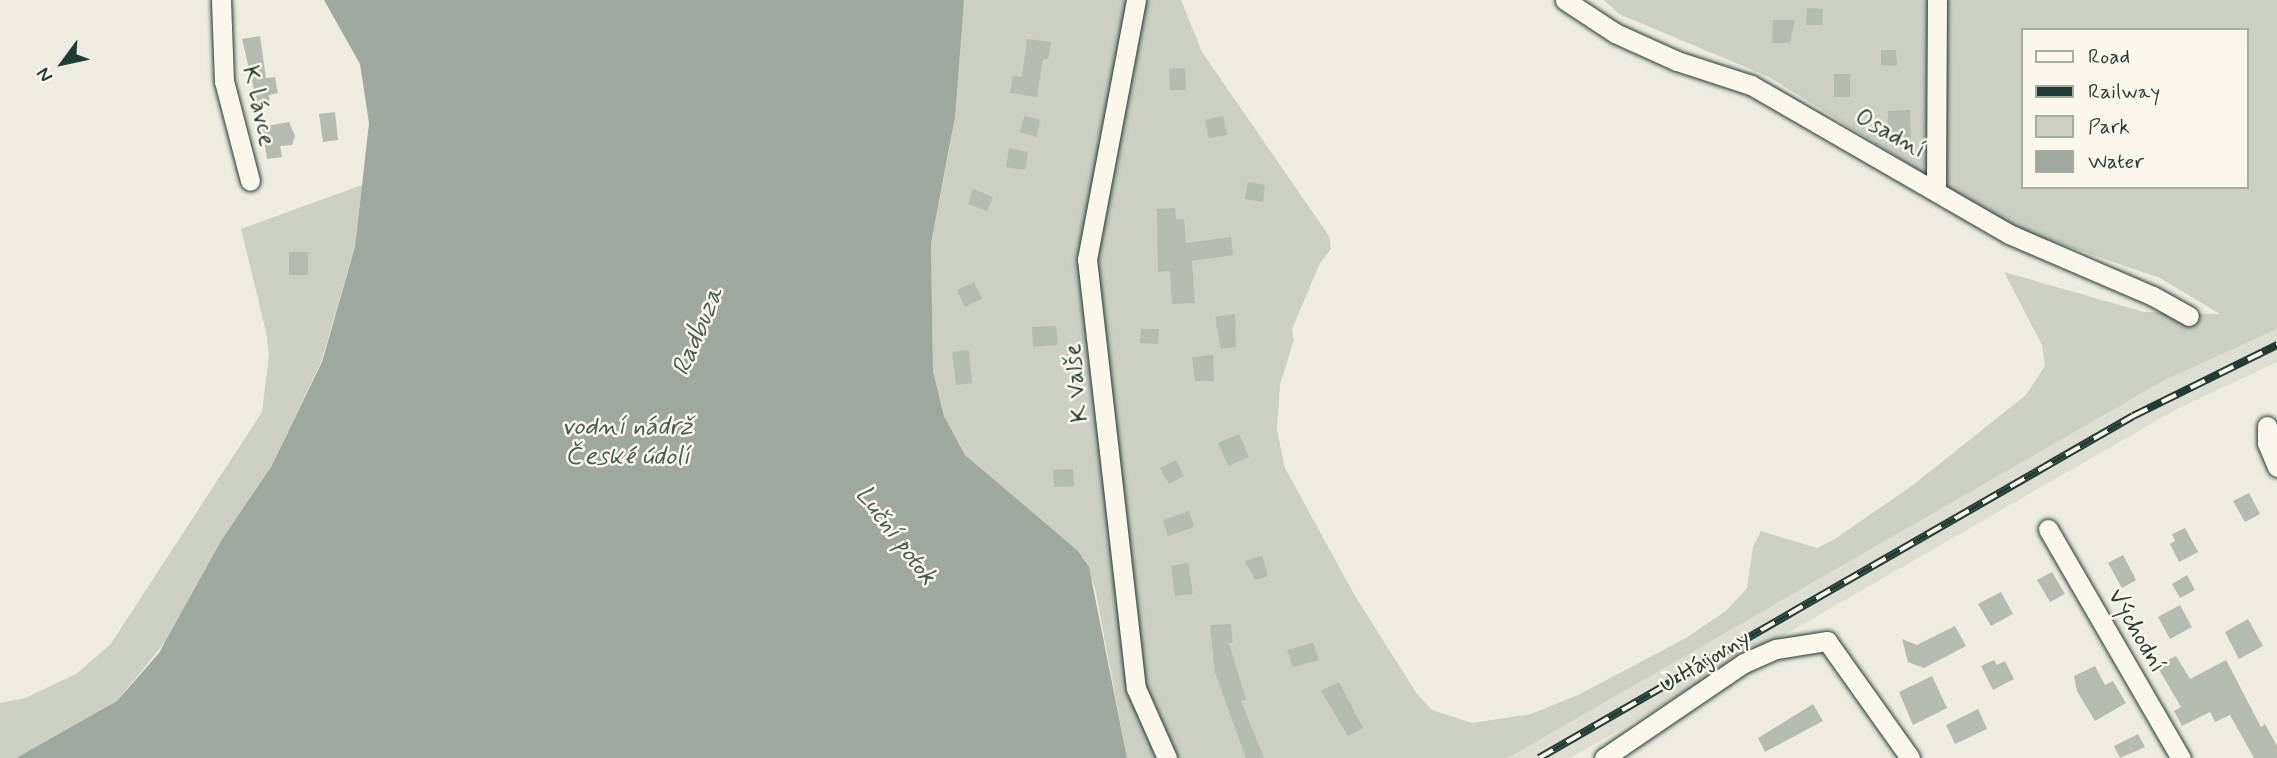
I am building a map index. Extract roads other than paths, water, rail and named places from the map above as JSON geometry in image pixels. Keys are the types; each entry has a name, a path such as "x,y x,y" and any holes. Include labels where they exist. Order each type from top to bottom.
{"street":[{"name":"K Lávce","path":"221,0 224,81 250,181"},
{"name":"K Valše","path":"1136,0 1087,259 1136,688 1167,758"},
{"name":"Osadní","path":"1565,0 1615,33 1677,61 1751,85 1936,188 2009,234 2153,296 2189,316"},
{"path":"1936,188 1937,0"},
{"path":"2274,424 2267,443 2277,467"},
{"name":"Východní","path":"2048,529 2181,758"},
{"name":"U Hájovny","path":"1604,758 1744,663 1776,649 1827,641 1910,758"}],"water":[{"name":"vodní nádrž České údolí","path":"324,0 964,0 955,117 931,244 933,371 944,416 965,455 1078,551 1089,567 1127,758 16,758 117,701 159,653 221,541 271,467 322,362 355,247 369,123 360,64"}],"railway":[{"path":"1539,758 2133,416 2277,345"}],"water label":[{"name":"Radbuza","path":"699,332"},
{"name":"Luční potok","path":"895,536"}]}
